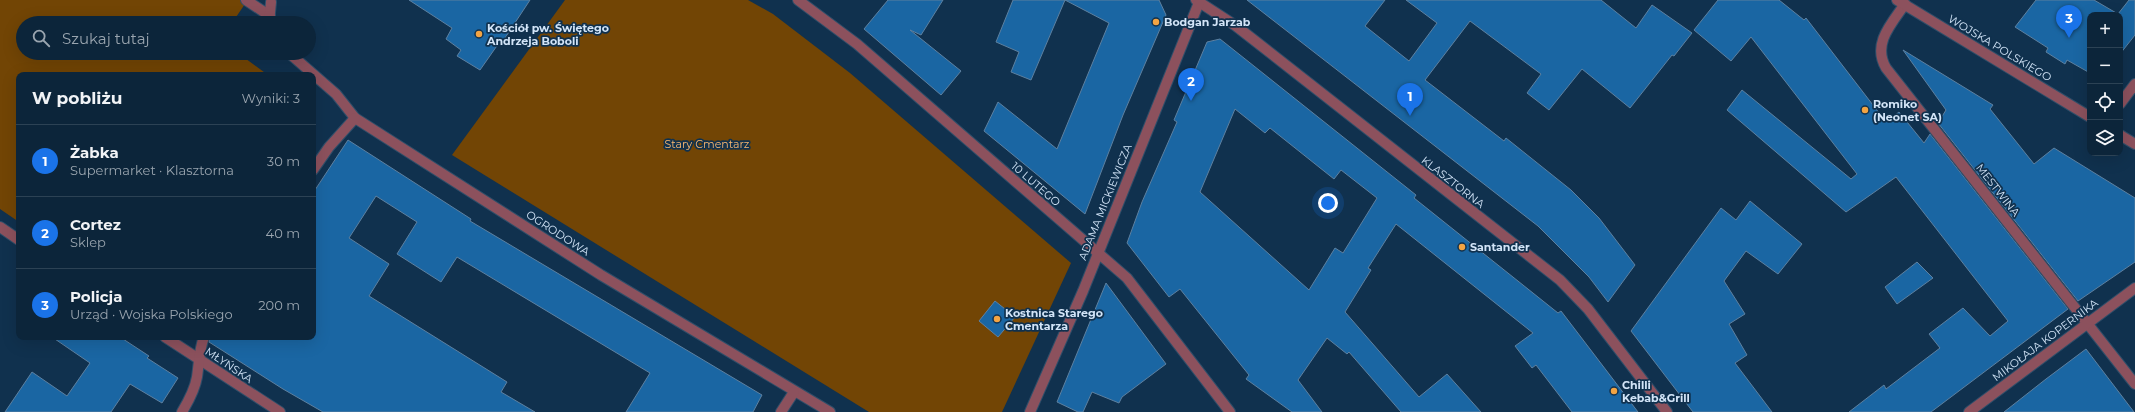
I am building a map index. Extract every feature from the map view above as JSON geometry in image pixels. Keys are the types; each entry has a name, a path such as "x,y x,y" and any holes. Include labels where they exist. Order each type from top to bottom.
{"street":[{"path":"246,0 264,16"},
{"name":"10 LUTEGO","path":"798,0 858,44 1073,232 1098,251 1127,278 1230,412"},
{"name":"ADAMA MICKIEWICZA","path":"1030,412 1098,251 1198,1"},
{"name":"KLASZTORNA","path":"1198,1 1236,26 1560,280 1588,309 1667,412"},
{"path":"269,16 271,2"},
{"name":"WOJSKA POLSKIEGO","path":"1901,2 2087,115"},
{"name":"MESTWINA","path":"1901,2 1882,38 1880,47 1883,63 2135,384"},
{"name":"OGRODOWA","path":"297,60 311,72"},
{"name":"OGRODOWA","path":"316,77 336,94 355,118 601,274 794,392 830,412"},
{"path":"2123,100 2135,84"},
{"path":"316,166 329,147 355,118"},
{"path":"2123,137 2135,144"},
{"path":"0,227 16,238"},
{"name":"MIKOŁAJA KOPERNIKA","path":"1969,412 2135,288"},
{"name":"MŁYŃSKA","path":"170,340 280,412"},
{"path":"182,412 187,404 197,379 198,359 203,340"},
{"path":"781,412 794,392"}],"green space":[{"path":"0,0 247,1 237,16 16,16 16,60 248,60 264,72 16,72 16,220 0,209"},
{"name":"Stary Cmentarz","path":"565,0 748,0 773,14 850,73 1071,263 1002,412 869,412 452,155"}],"building":[{"name":"Kościół pw. Świętego Andrzeja Boboli","path":"409,0 530,0 503,41 501,40 480,70 457,56 461,50 446,39 452,28"},
{"path":"888,0 943,0 921,35 910,30 961,71 941,95 864,29"},
{"path":"1013,0 1065,0 1031,80 1011,72 1019,52 996,42"},
{"path":"1065,0 1159,0 1166,15 1123,115 1085,214 984,131 998,102 1057,149 1109,23"},
{"path":"1247,0 1385,0 1365,26 1409,61 1437,23 1406,0 1601,0 1636,28 1652,5 1692,33 1674,56 1672,55 1630,108 1582,69 1549,110 1527,93 1541,74 1470,21 1425,80 1504,141 1506,138 1571,190 1599,218 1635,265 1608,302 1589,277 1538,226"},
{"path":"1718,0 1779,0 1804,20 1806,18 1886,122 1899,112 1924,143 1930,134 2068,309 1931,412 1849,412 1884,385 1886,389 1940,348 1929,334 1963,308 1990,336 2008,321 1896,177 1846,212 1727,110 1742,90 1851,179 1857,174 1751,37 1731,61 1694,30"},
{"path":"2036,0 2094,0 2115,12 2087,12 2087,71 2067,60 2065,64 2046,52 2048,48 2015,27"},
{"path":"2129,0 2135,0 2135,35 2123,50 2123,12 2120,12"},
{"path":"1220,39 1416,195 1414,198 1558,313 1561,311 1638,412 1572,412 1536,365 1532,368 1515,346 1533,333 1396,224 1368,268 1371,270 1345,312 1419,397 1447,374 1481,412 1401,412 1349,352 1347,354 1327,338 1298,380 1322,412 1292,412 1246,379 1249,375 1180,289 1169,297 1127,243 1142,202 1177,122 1174,120 1207,42","holes":["1235,109 1265,133 1270,128 1334,179 1341,170 1377,198 1343,253 1335,248 1309,290 1200,192"]},
{"path":"1903,50 1993,105 1990,109 2034,164 2054,148 2135,198 2135,262 2078,301 1938,123 1946,110"},
{"path":"348,140 471,219 470,221 762,395 753,412 626,412 650,373 457,257 441,282 397,254 417,222 376,196 349,238 389,264 369,296 507,382 501,392 535,412 323,412 283,389 209,342 209,340 316,340 316,188"},
{"path":"1750,201 1802,244 1778,274 1746,251 1724,281 1745,314 1729,324 1747,355 1735,363 1772,412 1693,412 1631,331 1721,208 1736,220"},
{"path":"1917,262 1933,278 1897,304 1885,287"},
{"path":"1106,283 1166,364 1122,397 1119,403 1092,392 1083,412 1078,412 1057,402"},
{"name":"Kostnica Starego Cmentarza","path":"995,301 1015,317 998,337 979,321"},
{"path":"56,340 125,340 149,356 147,358 178,378 162,403 130,384 111,412 5,412 32,372 67,396 90,363"},
{"path":"2086,349 2134,412 2004,412 2046,379"}],"place":[{"name":"Bodgan Jarzab","path":"1156,22"},
{"name":"Kościół pw. Świętego Andrzeja Boboli","path":"479,34"},
{"name":"Policja","path":"2069,38"},
{"name":"Cortez","path":"1191,101"},
{"name":"Romiko (Neonet SA)","path":"1865,110"},
{"name":"Żabka","path":"1410,116"},
{"name":"Santander","path":"1462,247"},
{"name":"Kostnica Starego Cmentarza","path":"997,319"},
{"name":"Chilli Kebab&Grill","path":"1614,391"}]}
